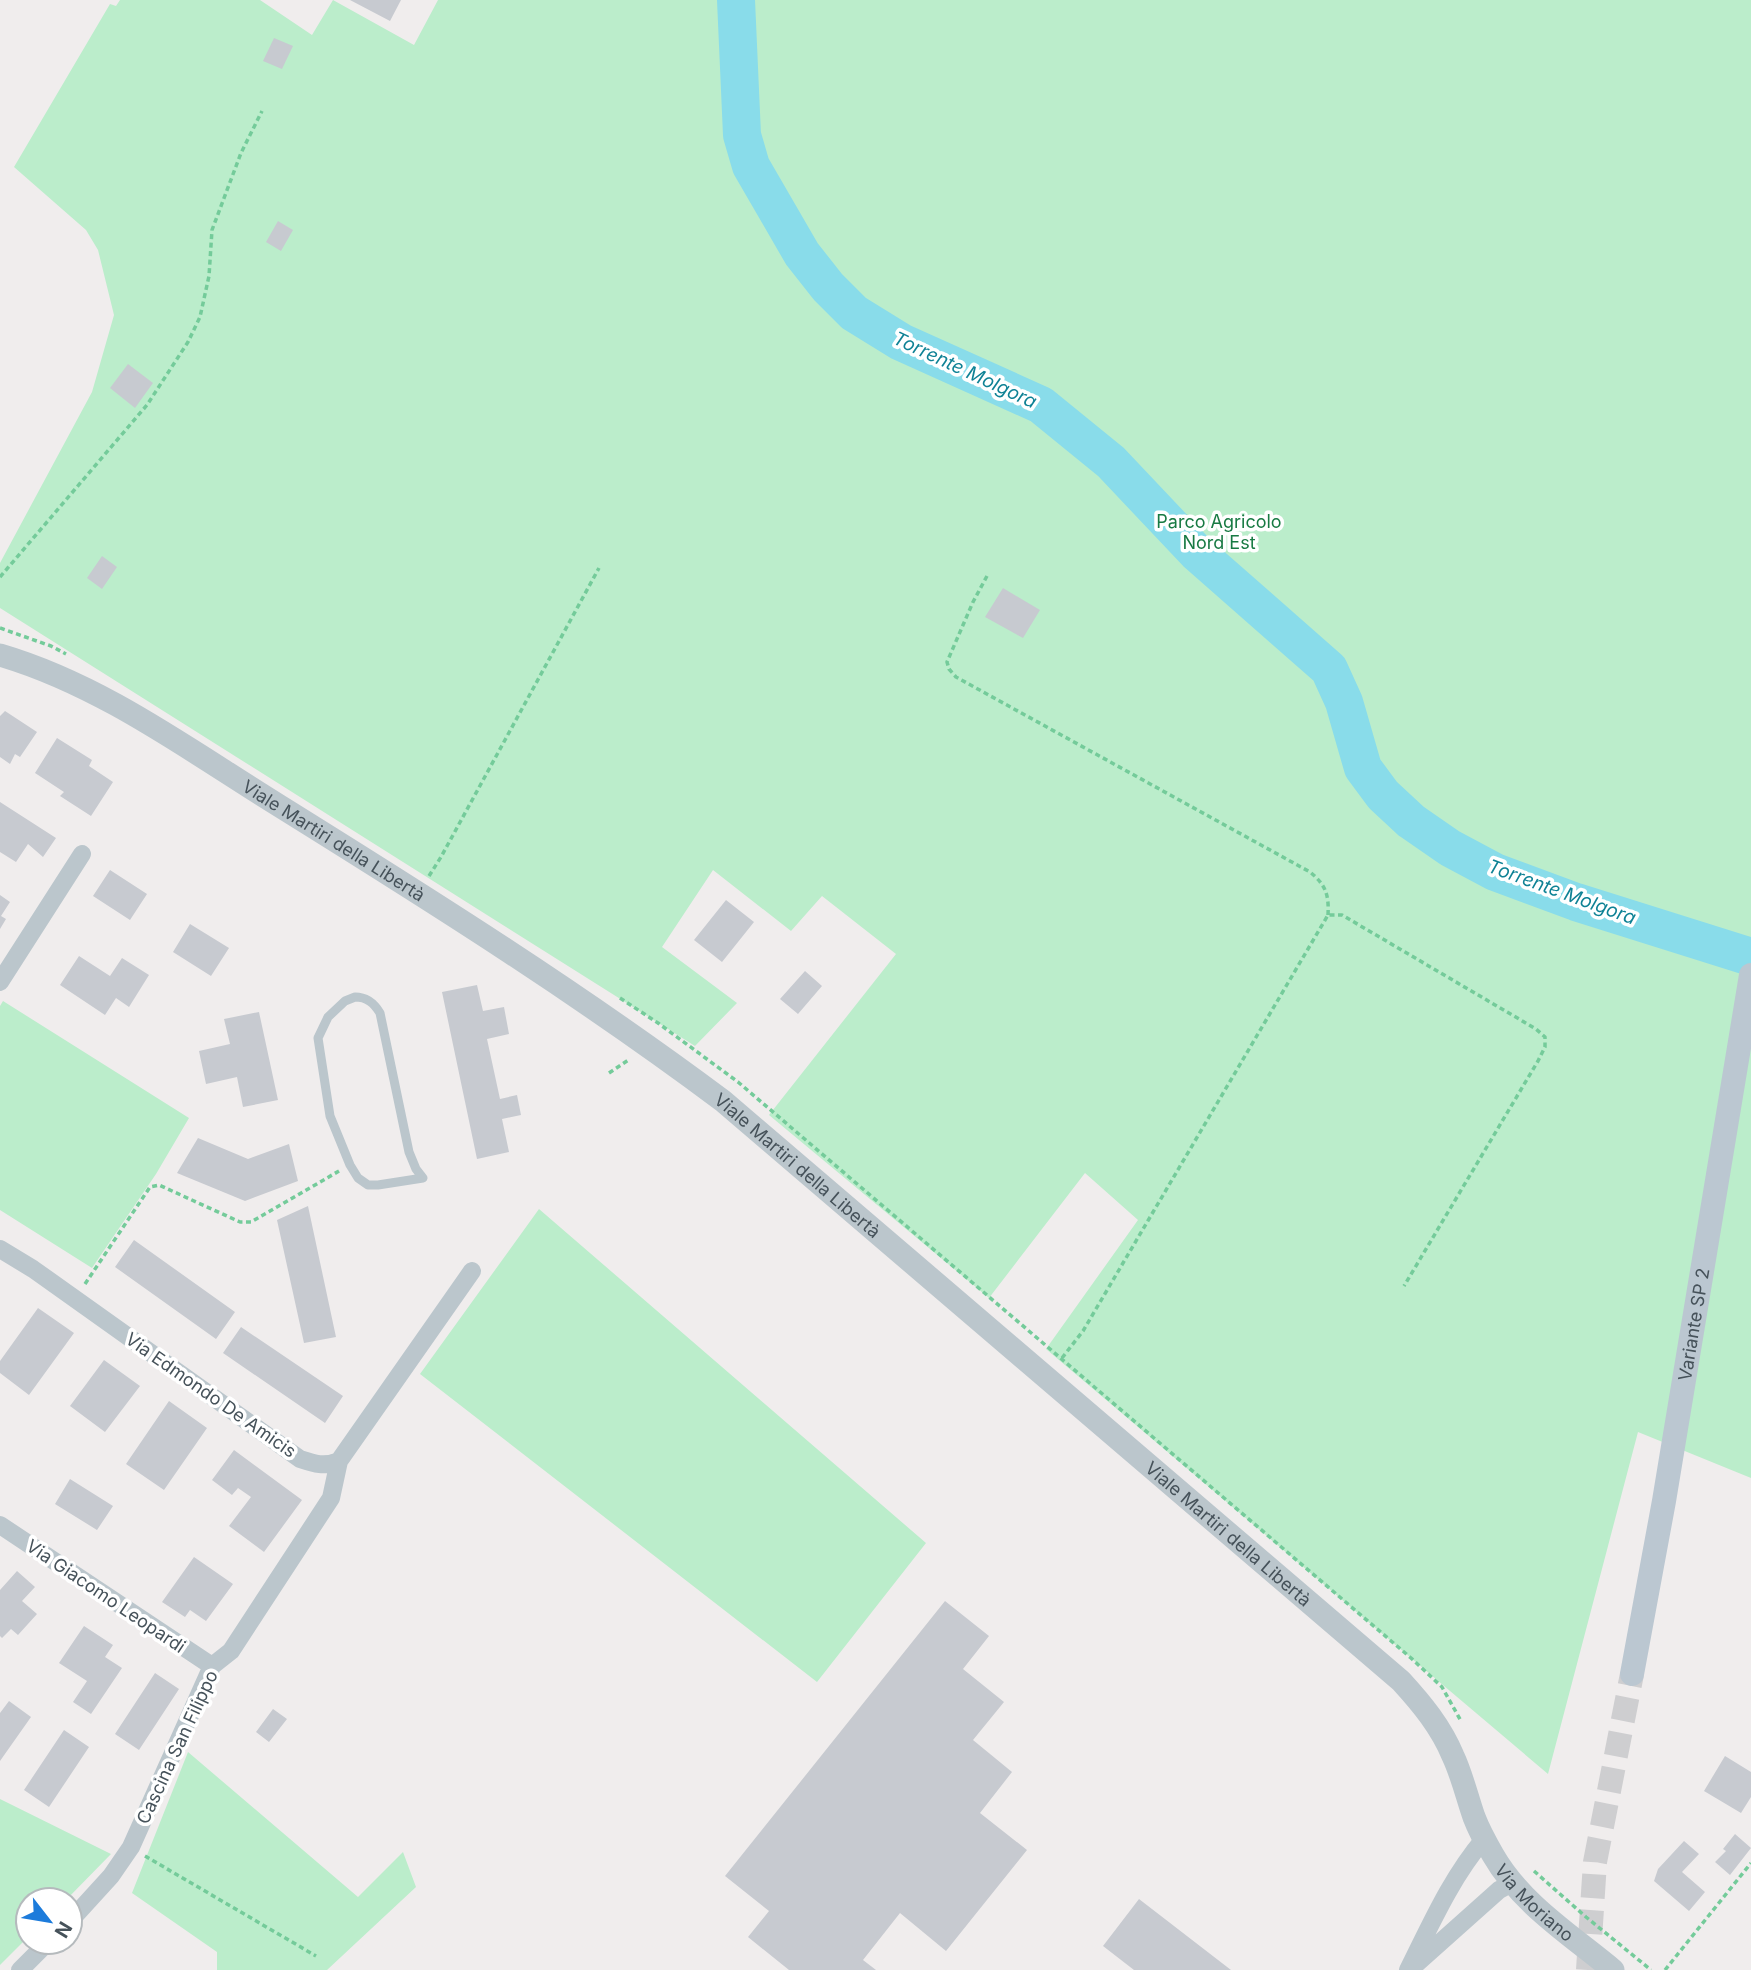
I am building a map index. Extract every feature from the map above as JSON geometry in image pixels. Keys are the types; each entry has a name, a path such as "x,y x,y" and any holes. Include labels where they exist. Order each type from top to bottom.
{"main road":[{"name":"Variante SP 2","path":"1632,1674 1666,1488 1751,975"}],"street":[{"name":"Viale Martiri della Libertà","path":"0,655 74,682 110,702 417,891 644,1042 723,1101 1401,1681 1445,1737 1474,1817"},
{"path":"0,982 82,854"},
{"name":"Via Edmondo De Amicis","path":"0,1249 300,1459 328,1465 339,1461"},
{"path":"339,1461 472,1271"},
{"name":"Cascina San Filippo","path":"84,1906 111,1876 131,1847 212,1666 231,1651 331,1498 339,1461"},
{"name":"Via Giacomo Leopardi","path":"0,1525 212,1666"},
{"name":"Via Moriano","path":"1474,1817 1484,1839 1512,1883 1533,1904 1613,1970"},
{"path":"1409,1970 1452,1883 1484,1839"},
{"path":"1409,1970 1499,1890 1512,1883"},
{"path":"20,1970 34,1956"}],"lane":[{"path":"355,997 363,997 380,1013 409,1152 423,1178 394,1184 368,1185 358,1178 349,1165 330,1116 318,1038 328,1017 336,1008 355,997"}],"path":[{"path":"0,577 147,405 188,342 200,317 209,276 212,230 241,153 262,111"},
{"path":"417,891 441,857 598,568"},
{"path":"987,576 947,662 956,677 1310,872 1321,881 1329,901 1328,915 1083,1331 1046,1378"},
{"path":"1328,915 1342,915 1536,1029 1545,1037 1545,1048 1538,1061 1404,1286"},
{"path":"75,1299 150,1187 159,1185 240,1222 251,1222 349,1165"},
{"path":"131,1847 316,1956"},
{"path":"1665,1970 1751,1863"}],"green space":[{"name":"Parco Agricolo Nord Est","path":"120,0 260,0 312,35 333,0 414,45 438,0 1751,0 1751,1478 1638,1432 1548,1774 1046,1349 1138,1220 1085,1173 989,1298 769,1115 896,954 822,896 791,931 713,870 662,947 737,1003 695,1046 0,608 0,563 92,392 114,315 98,250 86,230 14,167 110,4 116,6"},
{"path":"3,1001 189,1118 156,1174 92,1268 0,1210 0,1006"},
{"path":"539,1209 926,1543 817,1682 420,1374"},
{"path":"188,1752 358,1897 403,1852 416,1887 327,1970 217,1970 217,1952 132,1893"},
{"path":"0,1799 111,1854 80,1886 14,1886 14,1951 0,1965"}],"building":[{"path":"350,0 401,0 390,21"},
{"path":"274,38 293,46 282,69 263,61"},
{"path":"278,221 293,230 281,251 266,242"},
{"path":"128,364 153,383 135,408 110,388"},
{"path":"102,556 117,567 102,589 87,578"},
{"path":"1003,588 1040,610 1023,638 985,617"},
{"path":"5,711 37,732 20,757 15,754 10,764 0,757 0,716"},
{"path":"57,738 92,760 89,766 113,782 91,816 60,796 64,792 35,773"},
{"path":"0,802 56,838 43,857 28,844 16,862 0,852"},
{"path":"110,870 147,894 130,920 93,896"},
{"path":"0,895 10,902 1,916 6,919 0,929"},
{"path":"726,900 754,922 722,962 694,940"},
{"path":"190,924 229,948 211,976 173,952"},
{"path":"79,956 110,976 122,958 149,975 129,1007 116,998 105,1015 60,985"},
{"path":"805,971 822,986 798,1014 780,999"},
{"path":"477,985 483,1011 504,1007 509,1034 487,1039 500,1099 517,1095 521,1115 502,1119 509,1152 477,1159 442,992"},
{"path":"259,1012 278,1100 243,1107 237,1077 206,1084 199,1051 230,1044 224,1019"},
{"path":"198,1138 248,1159 289,1144 298,1181 245,1201 177,1173"},
{"path":"308,1206 336,1337 304,1343 277,1220"},
{"path":"134,1240 235,1312 216,1339 115,1267"},
{"path":"38,1308 74,1333 29,1395 0,1373 0,1361"},
{"path":"241,1327 343,1396 325,1423 223,1353"},
{"path":"104,1360 140,1386 105,1432 70,1406"},
{"path":"169,1401 207,1428 164,1490 126,1464"},
{"path":"234,1450 302,1500 264,1552 229,1526 251,1497 238,1488 232,1495 212,1480"},
{"path":"70,1479 113,1506 97,1530 55,1504"},
{"path":"194,1557 233,1584 206,1621 190,1610 185,1617 162,1602"},
{"path":"17,1571 35,1587 22,1601 37,1614 18,1635 11,1629 2,1638 0,1590"},
{"path":"945,1601 989,1636 963,1669 1004,1702 973,1740 1012,1772 980,1813 1027,1850 946,1951 900,1913 863,1960 876,1970 789,1970 748,1937 769,1911 725,1876"},
{"path":"84,1626 113,1645 105,1657 122,1668 91,1714 73,1702 87,1681 59,1663"},
{"path":"155,1673 179,1689 139,1750 115,1734"},
{"path":"9,1701 31,1717 0,1761 0,1713"},
{"path":"273,1709 287,1719 269,1742 256,1732"},
{"path":"64,1730 89,1747 49,1807 24,1790"},
{"path":"1725,1756 1751,1772 1751,1797 1741,1813 1704,1791"},
{"path":"1735,1834 1751,1848 1730,1875 1715,1862 1726,1851 1723,1849"},
{"path":"1684,1841 1699,1854 1682,1872 1705,1892 1689,1911 1654,1881 1658,1869"},
{"path":"1139,1899 1231,1970 1134,1970 1103,1946"}],"waterway":[{"name":"Torrente Molgora","path":"736,0 742,135 751,166 802,254 828,287 854,313 901,342 1041,405 1111,462 1197,553 1329,669 1344,702 1363,768 1383,795 1411,821 1450,848 1495,872 1576,902 1751,957"}],"tunnel":[{"path":"1588,1970 1595,1862 1632,1674"}]}
